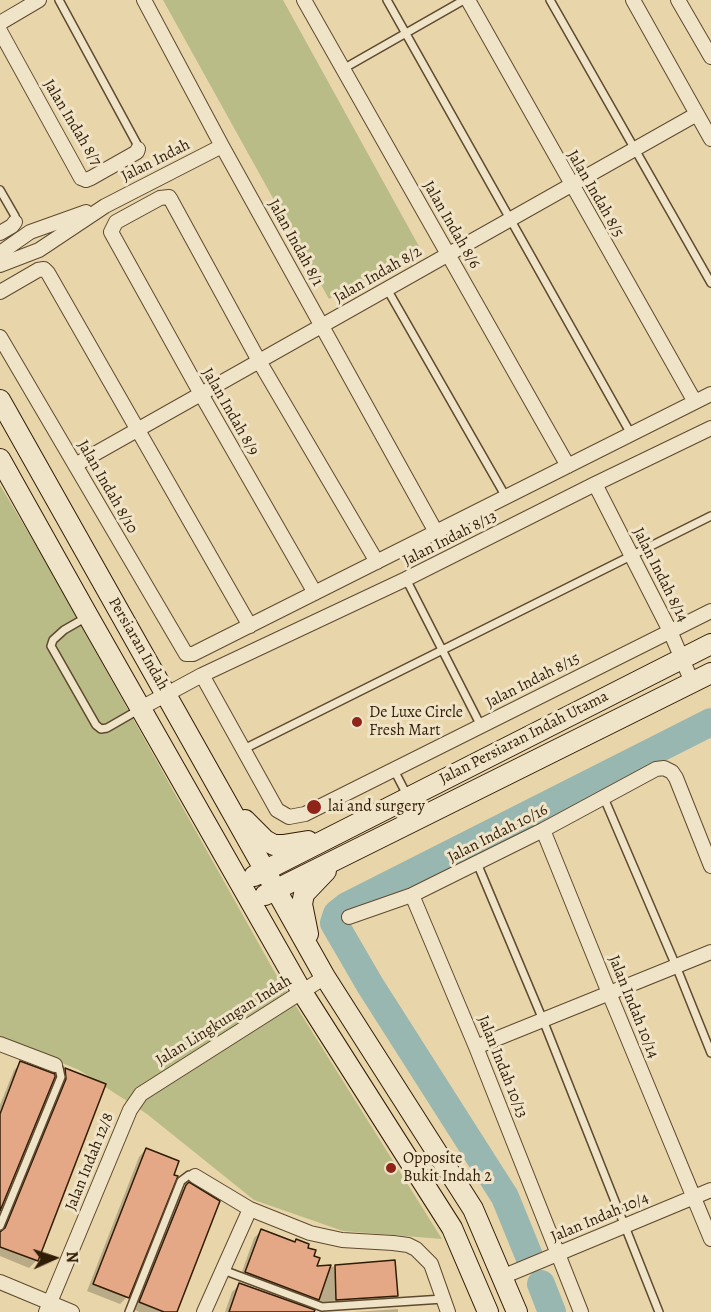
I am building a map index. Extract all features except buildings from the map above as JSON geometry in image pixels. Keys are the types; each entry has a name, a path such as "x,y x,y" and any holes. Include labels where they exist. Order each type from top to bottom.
{"main road":[{"name":"Persiaran Indah","path":"0,400 276,889"},
{"name":"Persiaran Indah","path":"0,459 252,902"},
{"name":"Jalan Persiaran Indah Utama","path":"241,883 711,644"},
{"name":"Jalan Persiaran Indah Utama","path":"252,902 711,673"},
{"path":"226,801 265,840 274,845 283,846 326,839"},
{"path":"315,960 303,916 304,894 341,857"},
{"path":"276,889 325,977 473,1209 517,1312"},
{"path":"252,902 302,992 452,1228 475,1254 502,1276 505,1312"},
{"path":"452,1228 488,1312"}],"street":[{"path":"0,23 39,0"},
{"name":"Jalan Indah 8/1","path":"144,0 222,146 436,532"},
{"name":"Jalan Indah 8/6","path":"304,0 568,466"},
{"name":"Jalan Indah 8/5","path":"466,0 695,402"},
{"path":"633,0 711,139"},
{"path":"678,0 711,57"},
{"name":"Jalan Indah 8/7","path":"0,31 81,178 86,180 91,178 137,152 138,149"},
{"name":"Jalan Indah 8/2","path":"75,465 697,114"},
{"name":"Jalan Indah","path":"0,265 39,250 105,206 222,146"},
{"name":"Jalan Indah 8/9","path":"259,361 169,197 160,198 112,226 111,232 118,247 315,593"},
{"name":"Jalan Indah","path":"0,254 30,232 105,206"},
{"path":"0,233 15,222"},
{"path":"0,292 38,270 44,269 48,273 250,626 711,394"},
{"name":"Jalan Indah 8/10","path":"0,337 186,654 193,654 250,626"},
{"path":"259,361 377,562"},
{"name":"Jalan Indah 8/13","path":"141,708 202,675 406,579 711,428"},
{"name":"Jalan Indah 8/14","path":"595,484 670,631 692,682"},
{"name":"Jalan Indah 8/15","path":"244,749 277,810 289,817 305,814 711,610"},
{"path":"202,675 244,749"},
{"name":"Jalan Indah 10/16","path":"349,917 412,895 543,830 656,769 664,768 672,772 676,778 711,866"},
{"name":"Jalan Indah 10/14","path":"543,830 711,1239"},
{"name":"Jalan Indah 10/13","path":"412,895 476,1047 581,1312"},
{"path":"476,1047 711,952"},
{"name":"Jalan Lingkungan Indah","path":"141,1094 325,977"},
{"path":"2,1049 55,1065"},
{"name":"Jalan Indah 12/8","path":"48,1307 130,1110 141,1094"},
{"path":"195,1176 250,1209 324,1237 408,1245 431,1264 445,1306"},
{"name":"Jalan Indah 10/4","path":"502,1276 711,1190"},
{"path":"204,1312 250,1209"},
{"path":"0,1282 48,1307 72,1312"}],"lane":[{"path":"59,0 138,149"},
{"path":"387,0 631,434"},
{"path":"343,69 466,0"},
{"path":"550,0 711,283"},
{"path":"0,190 15,216 15,222"},
{"path":"387,289 506,497"},
{"path":"244,749 711,516"},
{"path":"406,579 481,726"},
{"path":"88,616 64,630 53,640 51,646 96,725 101,729 107,728 141,708"},
{"path":"394,770 408,797"},
{"path":"604,798 711,1053"},
{"path":"477,863 543,1020 659,1312"},
{"path":"0,1226 61,1077 59,1068 55,1065"},
{"path":"129,1312 181,1181 189,1175 195,1176"},
{"path":"223,1270 322,1307 445,1306"}],"green space":[{"path":"163,0 283,0 421,250 329,299"},
{"path":"0,485 41,554 274,971 442,1239 343,1231 254,1200 147,1114 79,1070 0,1037"}],"waterway":[{"path":"529,1256 505,1197 370,985 334,923 337,914 347,906 711,722"},
{"path":"541,1284 552,1312"}],"place":[{"name":"De Luxe Circle Fresh Mart","path":"357,722"},
{"name":"lai and surgery","path":"314,807"},
{"name":"Opposite Bukit Indah 2","path":"391,1168"}]}
